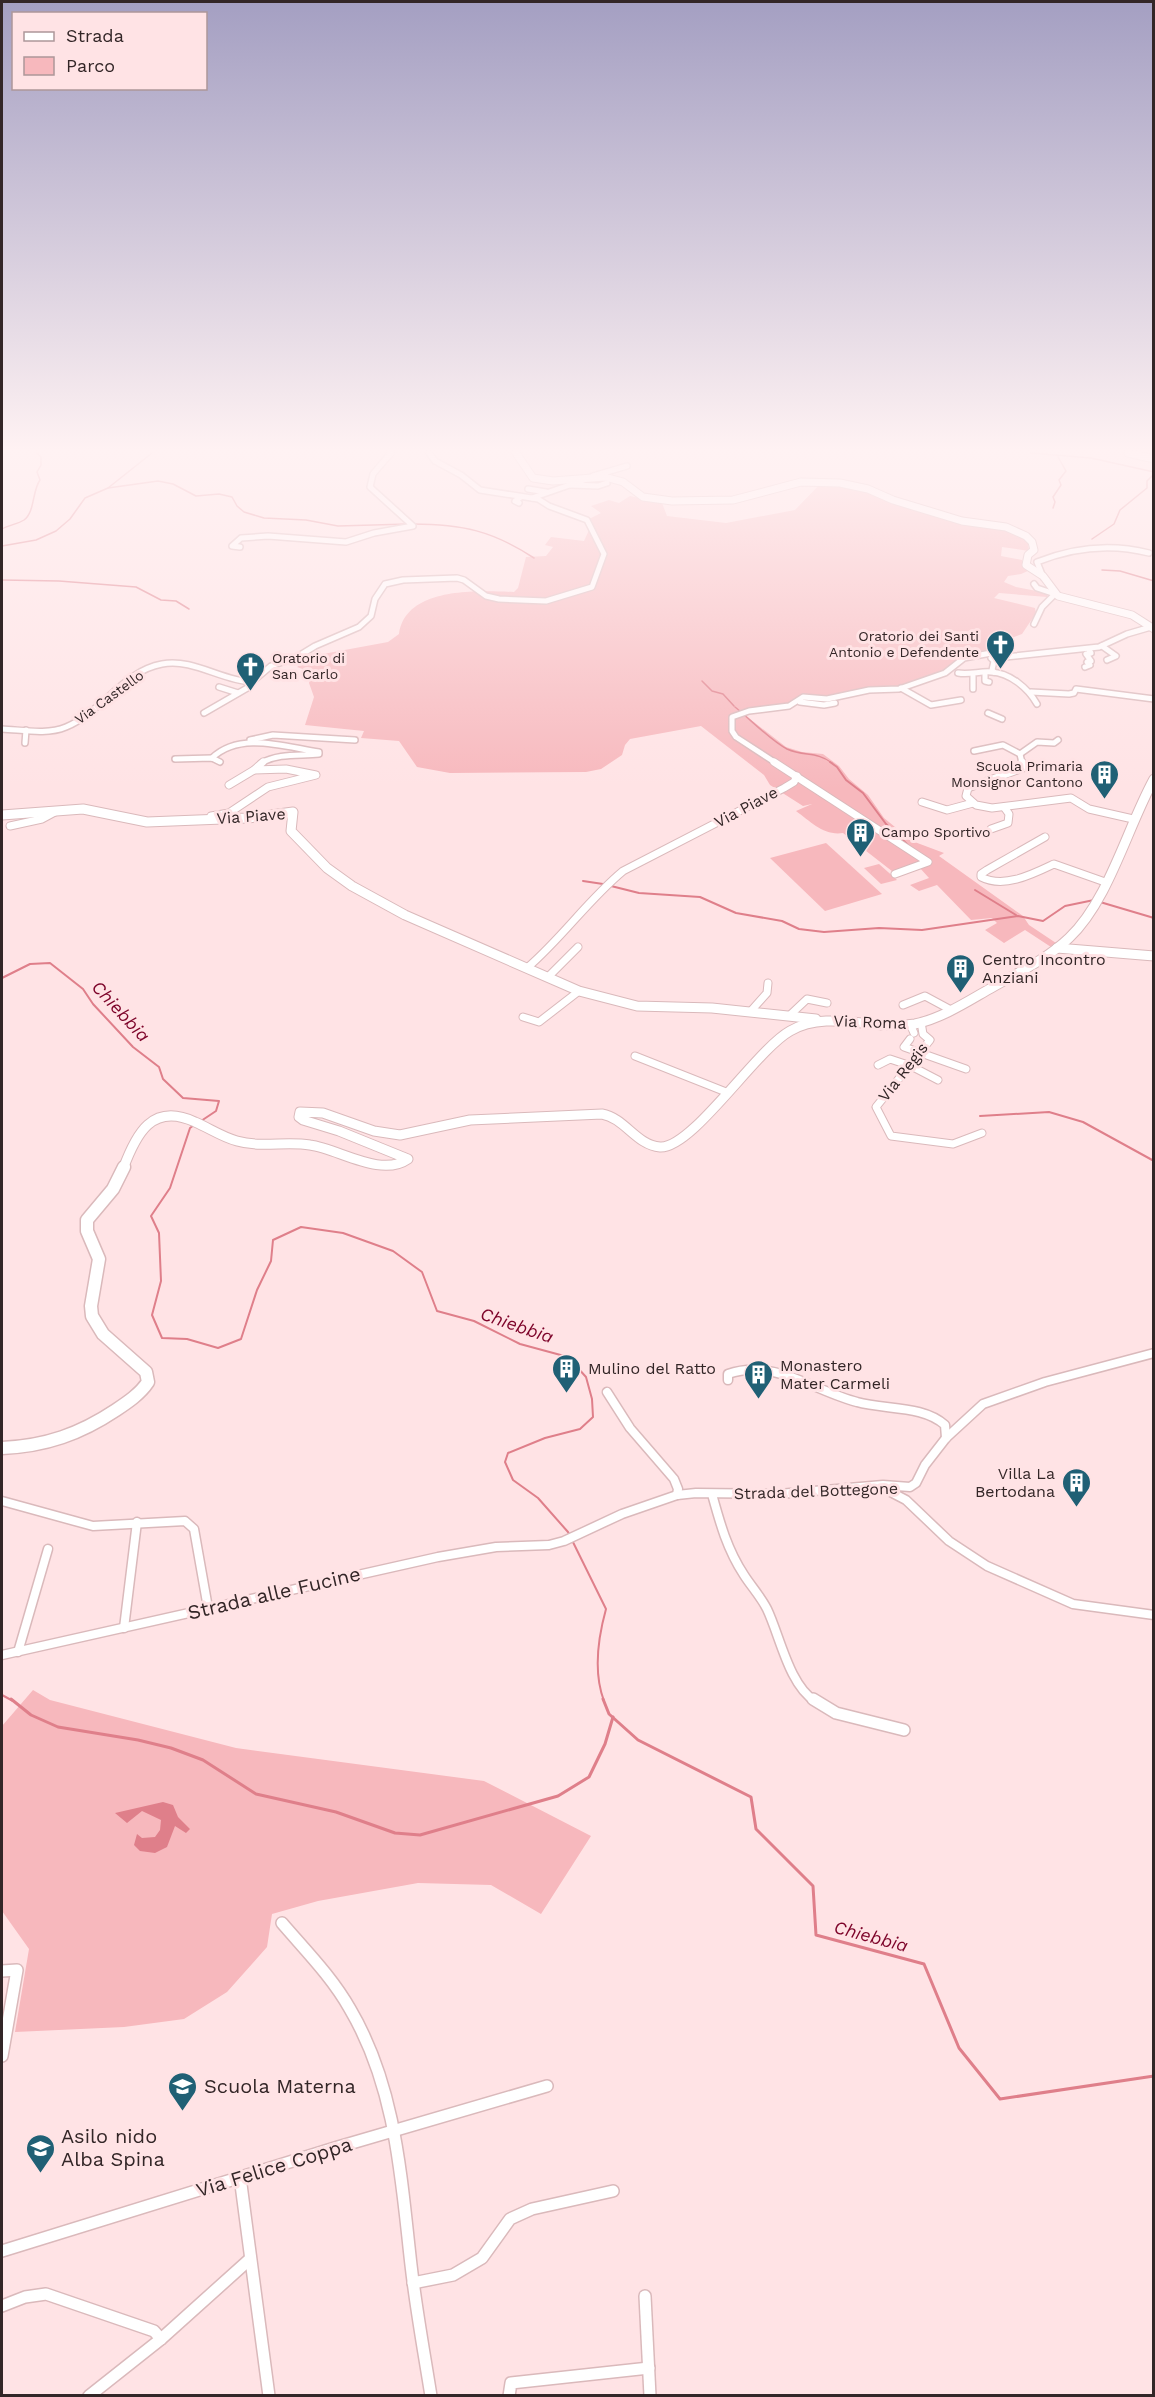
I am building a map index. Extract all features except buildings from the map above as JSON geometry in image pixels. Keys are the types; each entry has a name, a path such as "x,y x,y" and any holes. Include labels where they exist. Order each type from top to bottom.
{"street":[{"path":"204,713 249,687 249,683 271,666 297,657 315,646 359,627 371,616 375,599 385,584 403,580 457,578 464,580 486,596 546,601 592,587 600,565"},
{"path":"1026,565 1043,576"},
{"path":"1037,565 1055,594"},
{"path":"1034,584 1038,588 1055,594 1132,615 1152,628"},
{"path":"1034,624 1041,608 1055,594"},
{"path":"994,672 992,670 995,658 1088,649 1102,646 1127,633 1152,628"},
{"path":"1102,646 1116,656 1107,660"},
{"path":"1085,667 1090,665 1087,662 1091,661 1086,654 1091,653 1088,649"},
{"path":"797,703 803,698 827,699 869,690 901,688 945,673 964,658 1002,651 993,656 991,661 994,661"},
{"name":"Via Castello","path":"2,729 63,728 75,723 123,684 160,664 187,665 249,683"},
{"path":"958,673 973,676 994,672 1031,692 1069,694 1074,693 1076,689 1154,699"},
{"path":"985,674 985,681 989,682"},
{"path":"973,676 973,689"},
{"path":"219,687 238,693"},
{"path":"901,688 931,705 961,700"},
{"path":"1031,692 1037,704"},
{"path":"835,703 824,705 797,703 747,711 734,715 730,724 734,734 928,862 895,874"},
{"path":"988,713 1002,719"},
{"path":"25,743 26,730"},
{"path":"212,758 251,738 273,735 355,740"},
{"path":"1020,754 1037,742 1054,743 1058,740"},
{"path":"229,785 267,759 319,754 319,752 271,743 246,742"},
{"path":"974,751 1003,745 1020,754"},
{"path":"1020,754 1023,768 968,788 966,796 973,803 983,807 1004,807 1071,798 1089,809 1133,819"},
{"path":"175,759 212,758 220,762"},
{"path":"192,820 229,813 268,787 316,775 286,769 254,770"},
{"name":"Via Piave","path":"527,968 552,947 600,890 623,871 784,788 794,782 797,776"},
{"name":"Via Roma","path":"2,1448 54,1443 75,1436 126,1403 148,1382 146,1372 92,1320 91,1309 99,1260 97,1249 90,1240 86,1226 87,1220 117,1183 140,1129 168,1115 189,1117 228,1139 244,1143 294,1143 321,1146 374,1164 403,1163 408,1159 339,1131 303,1120 299,1117 300,1112 316,1112 357,1126 399,1135 413,1134 454,1122 509,1116 606,1115 616,1118 649,1144 666,1147 674,1145 771,1044 796,1029 829,1020 914,1029 1057,948 1078,928 1096,901 1154,779"},
{"path":"922,802 947,810 973,803"},
{"path":"991,829 1008,823 1009,814 1004,807"},
{"name":"Via Piave","path":"10,826 42,819 59,809"},
{"name":"Via Piave","path":"2,815 83,809 147,822 249,818 293,812 291,831 341,879 405,915 579,991 637,1006 690,1007 750,1012 777,1019 829,1020"},
{"path":"1045,837 987,870 981,874 981,878 987,880 1022,879 1054,864 1105,882"},
{"path":"548,977 578,946"},
{"path":"1057,948 1154,956"},
{"path":"750,1012 767,993 768,983"},
{"path":"523,1017 539,1022 579,991"},
{"path":"903,1005 925,996 951,1010"},
{"path":"771,1044 781,1034 786,1019 807,999 827,1003"},
{"name":"Via Piave","path":"786,1019 796,1029"},
{"path":"914,1029 904,1047 922,1051 966,1069"},
{"name":"Via Regis","path":"914,1029 930,1040 876,1107 891,1136 953,1144 982,1133"},
{"path":"635,1056 726,1092"},
{"path":"878,1065 890,1059 911,1066 938,1080"},
{"name":"Strada del Bottegone","path":"549,1545 564,1542 622,1514 677,1496 779,1494 879,1487 903,1488 914,1485 925,1465 946,1438 983,1404 1008,1393 1095,1367 1154,1353"},
{"path":"728,1380 728,1374 736,1370 748,1368 770,1372 830,1391 847,1400 935,1416 945,1425 946,1438"},
{"path":"607,1392 630,1428 674,1479 678,1489 677,1496"},
{"path":"879,1487 906,1500 950,1541 987,1566 1073,1604 1154,1615"},
{"path":"712,1494 724,1541 742,1574 766,1607 787,1660 804,1694 836,1713 904,1730"},
{"path":"2,1501 83,1525 137,1521 185,1521 194,1529 208,1608"},
{"path":"124,1628 137,1521"},
{"name":"Strada alle Fucine","path":"2,1655 438,1557 496,1547 549,1545"},
{"path":"18,1652 48,1549"},
{"path":"282,1923 336,1985 352,2011 379,2070 395,2130 413,2283 431,2396"},
{"path":"2,1971 17,1970 2,2053"},
{"name":"Via Felice Coppa","path":"2,2251 395,2130 547,2086"},
{"path":"240,2177 269,2396"},
{"path":"413,2283 453,2275 482,2258 510,2219 532,2209 613,2191"},
{"path":"89,2396 161,2339 250,2259"},
{"path":"2,2307 26,2296 46,2294 154,2331 161,2339"},
{"path":"645,2296 650,2396"},
{"path":"509,2396 511,2383 649,2368"}],"green space":[{"path":"524,565 1023,565 1030,570 1008,576 1004,582 1016,587 1047,593 1047,597 999,593 994,598 1035,608 1036,613 1022,634 1009,639 996,650 964,657 944,673 899,687 826,698 809,696 794,703 741,712 786,747 802,752 823,754 839,766 849,779 868,795 884,818 912,841 944,853 939,856 1023,916 1029,925 1056,943 1051,947 1025,930 1004,943 985,930 997,923 992,918 971,920 937,885 919,891 910,885 929,878 919,867 897,875 843,833 830,832 818,827 796,811 812,804 803,806 770,785 764,775 701,726 630,739 622,755 601,769 586,772 450,773 417,767 399,741 361,738 364,731 305,725 314,697 309,683 311,672 297,667 312,656 388,642 399,634 405,618 415,607 429,599 464,592 514,592 518,588"},
{"path":"826,843 882,894 825,911 770,858"},
{"path":"879,864 897,880 881,884 864,868"},
{"path":"33,1690 50,1700 236,1748 484,1781 591,1836 541,1914 491,1885 418,1883 318,1901 272,1914 267,1947 227,1992 184,2019 124,2027 15,2032 29,1949 2,1911 2,1726"}],"shaded area":[{"path":"163,1802 173,1805 178,1817 190,1829 186,1833 175,1826 167,1847 155,1853 140,1851 134,1845 137,1834 142,1838 155,1837 160,1830 161,1820 142,1811 127,1823 115,1813"}],"waterway":[{"path":"1102,570 1120,571 1154,581"},
{"path":"2,580 59,581 136,587 161,600 176,601 189,609"},
{"path":"702,681 712,691 723,694 734,706"},
{"path":"735,707 787,749 815,755 832,763"},
{"path":"830,762 837,767 846,780 863,793 886,824 910,847"},
{"path":"583,881 603,884"},
{"path":"611,886 639,893 700,897 736,913 782,921 799,929 824,932 879,928 922,930 1018,916 1043,921 1065,906 1094,900"},
{"path":"975,890 1016,915"},
{"path":"1100,902 1154,918"},
{"name":"Chiebbia","path":"2,978 30,964 50,963 83,989 93,1004 133,1047 159,1067 163,1079 183,1098 219,1101 216,1111 201,1121"},
{"path":"980,1116 1049,1112 1083,1122 1154,1161"},
{"name":"Chiebbia","path":"194,1125 190,1128 170,1188 151,1216 159,1233 161,1281 152,1315 162,1338 187,1339 218,1348 241,1339 257,1290 271,1261 273,1240 301,1227 343,1233 393,1251 422,1272 437,1311 474,1321 520,1344 568,1357 586,1377 592,1399 593,1417 580,1429 545,1438 508,1453 505,1462 513,1480 538,1498 568,1532 606,1609 598,1655 599,1678 604,1701"},
{"path":"2,1695 13,1701"},
{"path":"11,1699 31,1715 58,1727 138,1740 171,1748 203,1760 256,1794 336,1812 395,1833 420,1835 558,1796 589,1777 605,1744 613,1717"},
{"name":"Chiebbia","path":"603,1699 613,1717"},
{"name":"Chiebbia","path":"613,1717 638,1740 751,1797 756,1829 813,1886 816,1935 924,1964 959,2048 1000,2099 1154,2076"}],"place":[{"name":"Oratorio dei Santi Antonio e Defendente","path":"1000,670"},
{"name":"Oratorio di San Carlo","path":"251,692"},
{"name":"Scuola Primaria Monsignor Cantono","path":"1104,800"},
{"name":"Campo Sportivo","path":"860,858"},
{"name":"Centro Incontro Anziani","path":"961,994"},
{"name":"Mulino del Ratto","path":"567,1394"},
{"name":"Monastero Mater Carmeli","path":"759,1400"},
{"name":"Villa La Bertodana","path":"1076,1508"},
{"name":"Scuola Materna","path":"183,2112"},
{"name":"Asilo nido Alba Spina","path":"40,2174"}]}
